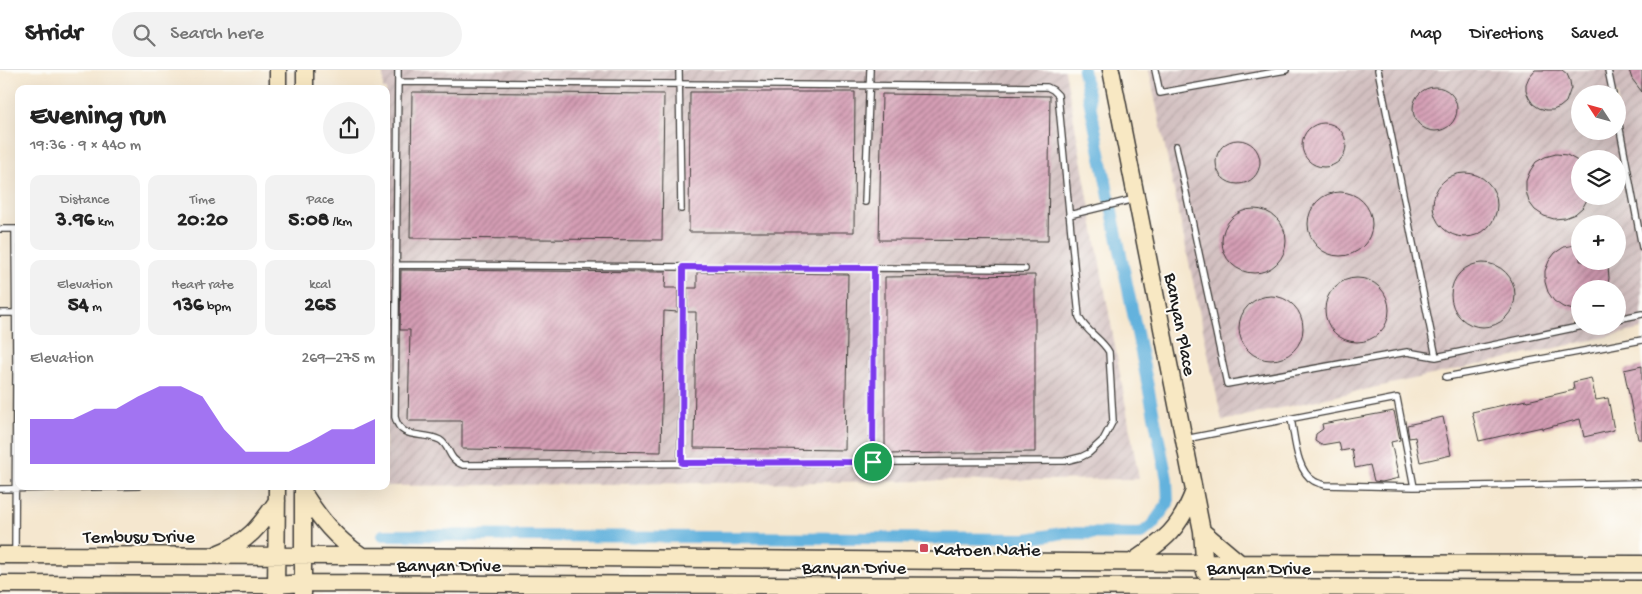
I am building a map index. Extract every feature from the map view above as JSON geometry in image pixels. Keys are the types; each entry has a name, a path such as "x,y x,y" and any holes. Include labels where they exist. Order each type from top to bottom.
{"street":[{"path":"278,70 278,85"},
{"path":"305,70 305,85"},
{"name":"Banyan Place","path":"1110,70 1129,200 1184,439 1202,530 1206,587"},
{"path":"303,490 303,589"},
{"path":"304,490 319,517 334,534 348,547 362,556"},
{"path":"1132,562 1159,544 1177,526 1186,512 1194,491"},
{"path":"212,556 232,548 248,538 263,522 277,494"},
{"path":"0,584 276,589 277,494"},
{"path":"1202,530 1240,563"},
{"name":"Tembusu Drive","path":"7,555 277,556"},
{"name":"Banyan Drive","path":"277,556 1205,563 1642,564"},
{"path":"352,594 367,584"},
{"name":"Banyan Drive","path":"276,589 367,584 543,589 972,590 1206,587 1401,591 1642,589"}],"lane":[{"path":"398,70 395,417 397,426 403,432 439,440 445,444 456,462 464,464 1065,461 1089,453 1103,440 1113,421 1109,352 1104,343 1083,326 1079,317 1058,95 1047,87 398,82"},
{"path":"679,70 681,209"},
{"path":"865,202 870,70"},
{"path":"1155,70 1160,93 1286,70"},
{"path":"1378,70 1436,356"},
{"path":"1608,70 1611,85"},
{"path":"1622,140 1642,247"},
{"path":"1176,146 1227,384 1406,352 1436,356 1571,328"},
{"path":"1070,215 1129,200"},
{"path":"0,229 15,229"},
{"path":"396,265 1025,269"},
{"path":"682,463 683,267"},
{"path":"873,462 874,268"},
{"path":"0,313 15,313"},
{"path":"1626,317 1642,314"},
{"path":"1446,377 1642,340"},
{"path":"1184,439 1397,398 1414,487"},
{"path":"1291,419 1300,465 1314,481 1326,485 1414,487 1642,484"},
{"path":"0,489 15,489 7,555"}],"shaded area":[{"path":"383,70 1065,70 1139,479 390,486 390,85 383,85"},
{"path":"1149,70 1642,70 1642,329 1626,333 1626,280 1571,280 1571,335 1615,335 1222,421"}],"building":[{"path":"1535,70 1562,70 1567,74 1571,88 1566,102 1553,110 1539,108 1533,104 1526,91 1529,77"},
{"path":"1629,70 1642,70 1642,92 1632,79"},
{"path":"1439,87 1451,93 1456,100 1456,118 1451,125 1444,130 1431,131 1419,125 1414,118 1413,105 1419,93 1426,88"},
{"path":"412,92 664,94 662,240 410,238"},
{"path":"690,92 855,92 854,232 689,232"},
{"path":"882,94 1050,96 1048,241 879,240"},
{"path":"1328,123 1340,129 1345,136 1345,154 1340,161 1333,166 1320,167 1308,161 1303,154 1302,141 1308,129 1315,124"},
{"path":"1242,140 1254,146 1259,153 1259,171 1254,178 1247,183 1234,184 1222,178 1217,171 1216,158 1222,146 1229,141"},
{"path":"1556,154 1571,157 1571,205 1584,205 1575,214 1565,218 1554,219 1544,216 1535,210 1529,202 1526,181 1536,162"},
{"path":"1459,173 1471,173 1488,182 1495,193 1497,205 1495,217 1488,228 1471,237 1459,237 1447,232 1438,223 1433,211 1433,199 1438,187 1447,178"},
{"path":"1334,192 1346,192 1363,201 1370,212 1372,224 1370,236 1363,247 1346,256 1334,256 1322,251 1313,242 1308,230 1308,218 1313,206 1322,197"},
{"path":"1248,209 1260,209 1277,218 1284,229 1286,241 1284,253 1277,264 1260,273 1248,273 1236,268 1227,259 1222,247 1222,235 1227,223 1236,214"},
{"path":"1571,246 1571,270 1608,270 1609,280 1571,280 1571,309 1554,301 1548,292 1545,282 1545,271 1549,261 1555,253 1564,247"},
{"path":"1477,263 1489,263 1506,272 1513,283 1515,295 1513,307 1506,318 1489,327 1477,327 1465,322 1456,313 1451,301 1451,289 1456,277 1465,268"},
{"path":"401,270 666,272 665,288 678,288 678,312 664,311 661,452 462,449 462,421 408,421 410,330 400,330"},
{"path":"697,272 848,274 845,450 694,448 696,312 687,312 687,288 697,288"},
{"path":"1035,275 1035,452 885,454 885,277"},
{"path":"1351,278 1363,278 1380,287 1387,298 1389,310 1387,322 1380,333 1363,342 1351,342 1339,337 1330,328 1325,316 1325,304 1330,292 1339,283"},
{"path":"1265,296 1277,296 1294,305 1301,316 1303,328 1301,340 1294,351 1277,360 1265,360 1253,355 1244,346 1239,334 1239,322 1244,310 1253,301"},
{"path":"1642,366 1642,439 1638,439 1624,370"},
{"path":"1591,378 1596,400 1608,398 1614,430 1584,437 1580,419 1542,429 1542,427 1479,441 1472,412 1574,390 1573,382"},
{"path":"1394,411 1400,440 1391,442 1399,478 1382,482 1374,481 1370,465 1355,468 1352,449 1341,451 1339,442 1321,445 1315,441 1316,434 1323,429 1322,424"},
{"path":"1443,417 1451,455 1420,462 1415,437 1409,438 1407,425"}],"waterway":[{"path":"383,535 1028,539 1062,533 1141,534 1153,524 1168,503 1167,479 1083,70"}],"place":[{"name":"Katoen Natie","path":"924,548"}],"route":[{"path":"683,267 874,268 873,462 682,463 683,267"}]}
